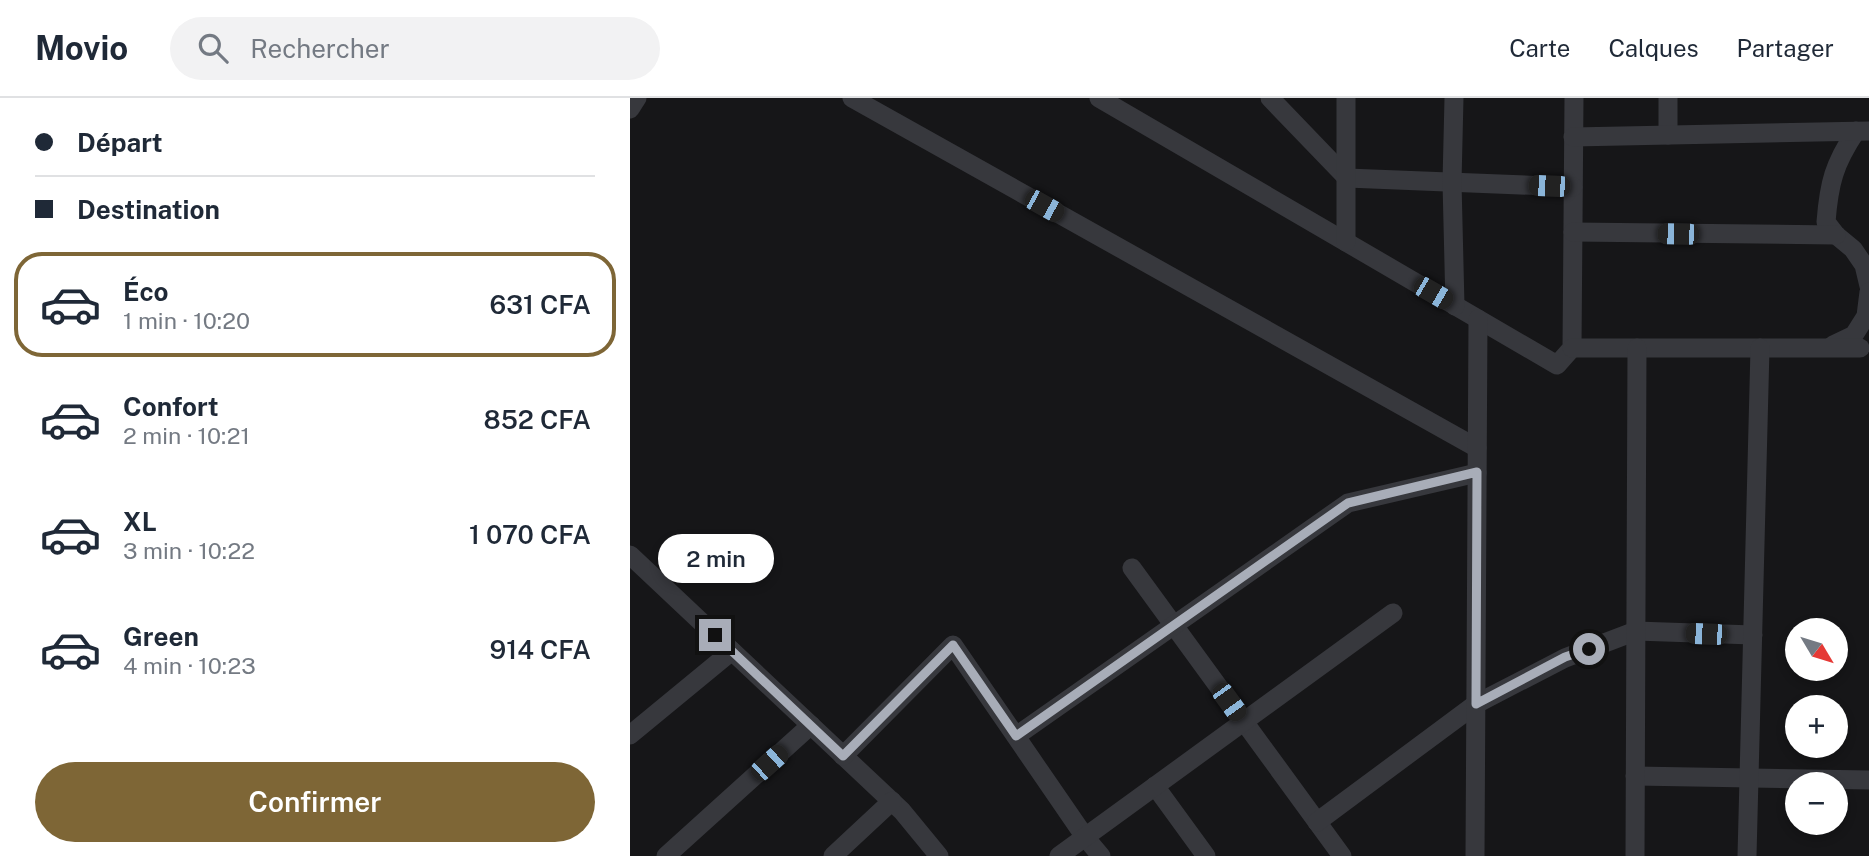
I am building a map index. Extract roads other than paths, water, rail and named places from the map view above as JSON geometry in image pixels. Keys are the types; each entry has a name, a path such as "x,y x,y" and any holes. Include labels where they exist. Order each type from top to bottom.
{"street":[{"path":"630,109 636,98"},
{"path":"852,98 1478,448"},
{"path":"1099,98 1557,365 1572,348 1574,98"},
{"path":"1270,98 1347,178 1573,187"},
{"path":"1346,98 1346,242"},
{"path":"1454,98 1452,182 1455,306"},
{"path":"1668,98 1668,135"},
{"path":"1573,137 1863,131"},
{"path":"1826,348 1854,335 1866,316 1869,289 1864,265 1853,249 1836,235 1826,222 1832,176 1841,153 1863,131"},
{"path":"1573,232 1836,235"},
{"path":"1475,856 1478,319"},
{"path":"1572,348 1860,348"},
{"path":"1635,856 1637,348"},
{"path":"1747,856 1760,348"},
{"path":"1016,736 1348,503 1477,472"},
{"path":"630,555 902,811 939,856"},
{"path":"1132,568 1342,856"},
{"path":"1059,856 1393,613"},
{"path":"1317,822 1476,704 1565,657 1636,631 1753,635"},
{"path":"843,756 953,645 1085,837 1101,856"},
{"path":"630,735 732,651"},
{"path":"666,856 811,725"},
{"path":"1635,776 1869,780"},
{"path":"1155,786 1206,856"},
{"path":"833,856 892,802"}]}
